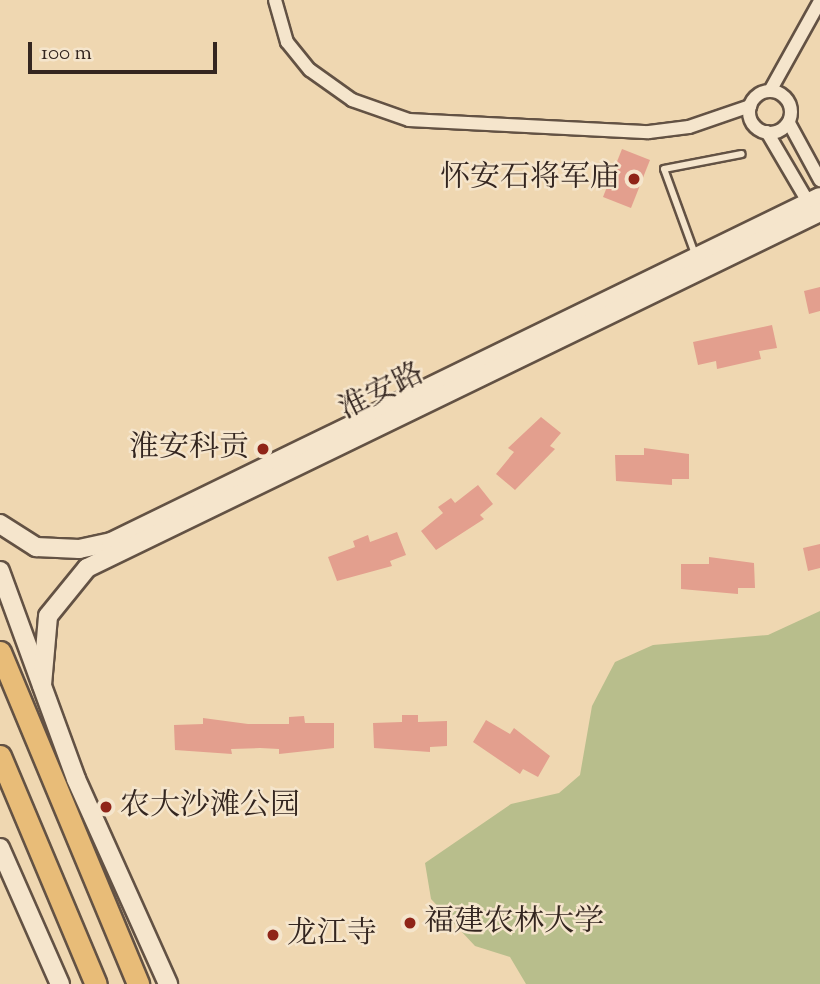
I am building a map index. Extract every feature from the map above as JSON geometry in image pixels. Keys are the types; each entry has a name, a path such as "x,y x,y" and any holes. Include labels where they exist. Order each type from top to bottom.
{"highway":[{"path":"0,652 138,984"},
{"path":"0,756 96,984"}],"main road":[{"name":"淮安路","path":"0,524 36,547 79,550 111,542 695,257 816,207"},
{"name":"淮安路","path":"42,685 48,616 87,568 816,207"},
{"path":"0,571 76,779 168,984"},
{"path":"0,848 60,984"}],"street":[{"path":"275,0 287,42 310,70 352,100 409,120 649,132 689,127 750,106 757,95 770,91 788,100 789,122 820,180"},
{"path":"770,91 820,1"},
{"path":"750,106 755,125 766,132 816,207"},
{"path":"766,132 789,122"}],"lane":[{"path":"695,257 664,169 742,153"}],"green space":[{"path":"820,611 820,984 526,984 510,957 475,946 431,899 425,863 511,804 559,793 580,775 592,706 615,662 653,645 768,635"}],"building":[{"name":"怀安石将军庙","path":"622,149 650,160 631,208 603,197"},
{"path":"820,287 820,311 809,314 804,291"},
{"path":"772,325 777,348 759,351 761,359 717,369 716,361 698,365 693,342"},
{"path":"541,417 561,433 550,446 555,449 515,490 496,474 514,452 508,448"},
{"path":"644,448 689,454 689,479 672,479 672,485 616,481 615,455 644,455"},
{"path":"478,485 493,504 480,515 484,519 436,550 421,531 443,513 438,507 451,498 455,503"},
{"path":"397,532 406,555 390,561 392,566 337,581 328,557 355,547 353,541 368,535 370,542"},
{"path":"820,544 820,568 808,571 803,548"},
{"path":"709,557 754,563 755,588 738,588 738,594 681,589 681,564 709,564"},
{"path":"402,715 418,715 418,722 447,721 447,746 430,747 430,752 374,748 373,723 402,722"},
{"path":"304,716 305,723 334,723 334,748 279,754 279,749 260,748 231,749 232,754 175,750 174,725 203,724 203,718 248,724 289,724 289,717"},
{"path":"486,720 510,734 514,728 550,756 538,777 523,769 520,774 473,742"}],"place":[{"name":"怀安石将军庙","path":"634,179"},
{"name":"淮安科贡","path":"263,449"},
{"name":"农大沙滩公园","path":"106,807"},
{"name":"福建农林大学","path":"410,923"},
{"name":"龙江寺","path":"273,935"}]}
